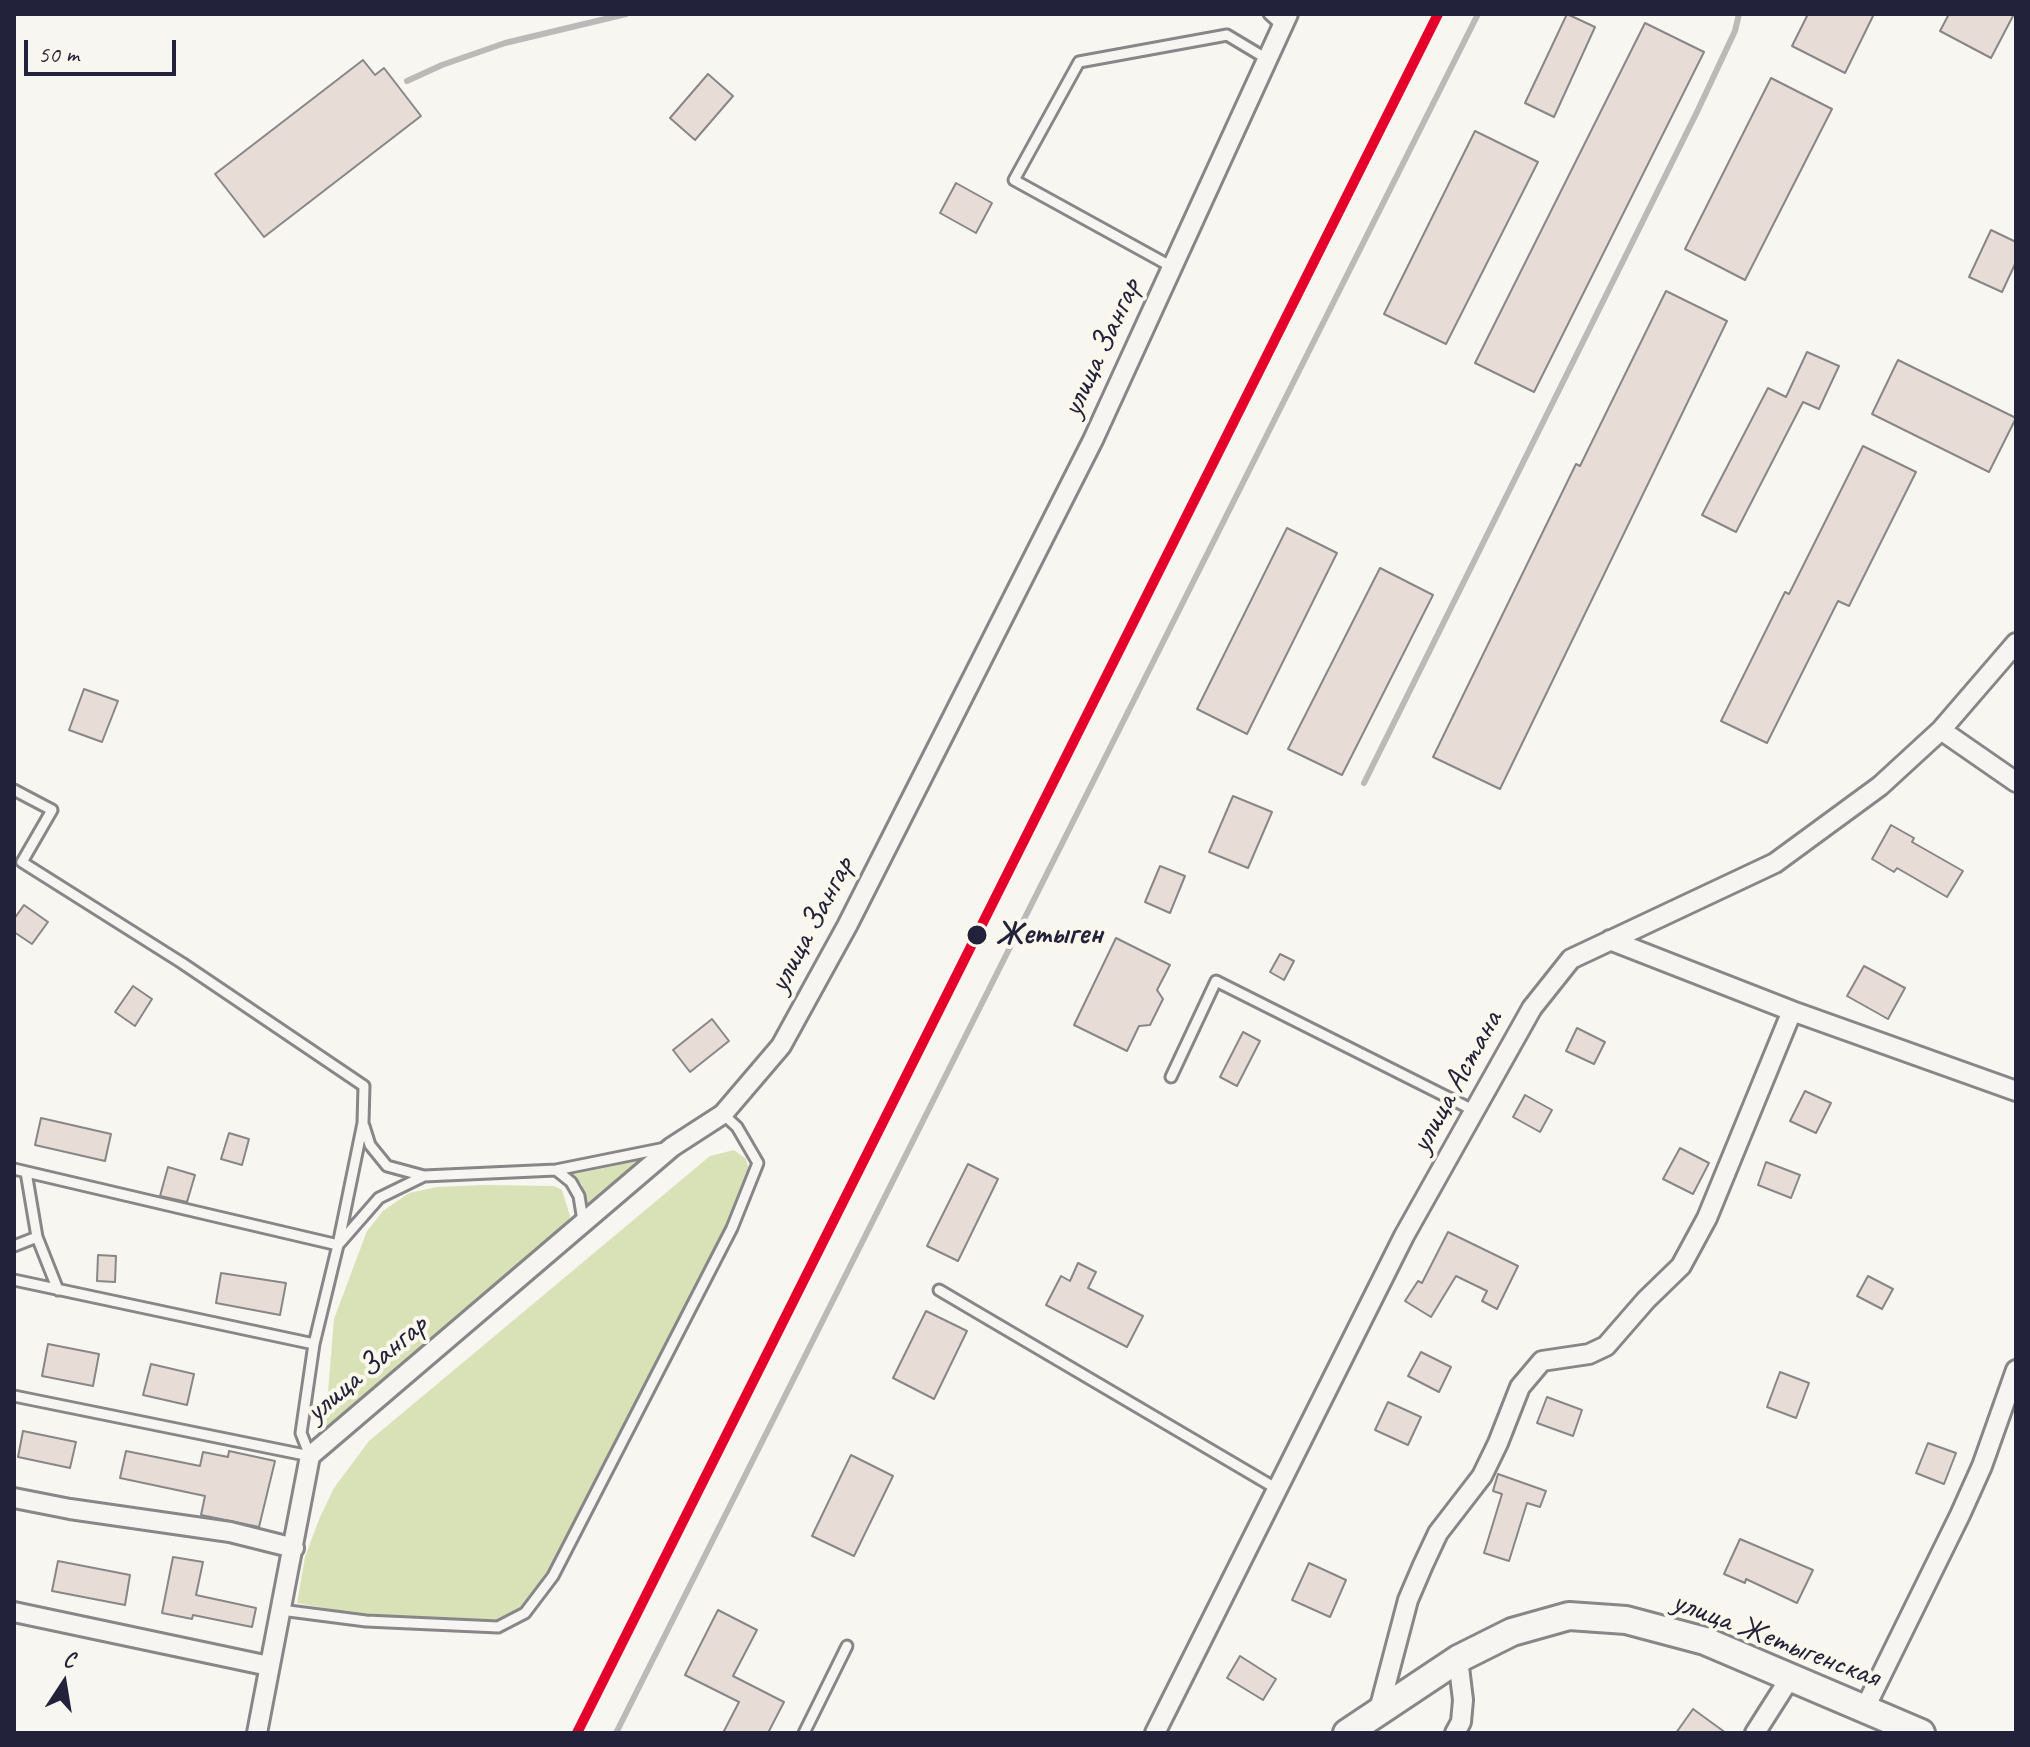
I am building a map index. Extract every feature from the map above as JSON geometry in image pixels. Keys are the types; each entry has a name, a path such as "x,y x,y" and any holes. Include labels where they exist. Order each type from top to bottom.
{"main road":[{"name":"улица Жетыгенская","path":"1347,1733 1458,1659 1512,1632 1569,1616 1626,1620 1705,1641 1921,1733"}],"street":[{"name":"улица Зангар","path":"257,1733 310,1456 672,1147 723,1114 781,1046 847,926 1093,440 1267,59 1280,18"},
{"name":"улица Астана","path":"1155,1733 1404,1236 1532,1008 1571,959 1775,863 1880,786 1941,730 2016,643"},
{"path":"1941,730 2016,782"},
{"path":"1610,940 1792,1011 2016,1091"},
{"path":"1379,1710 1408,1600 1423,1565 1438,1533 1482,1476 1520,1387 1542,1361 1589,1354 1606,1346 1681,1266 1707,1218 1792,1011"},
{"path":"1864,1710 1971,1490 2016,1370"},
{"path":"14,1498 230,1532 294,1548"},
{"path":"14,1612 269,1666"},
{"path":"1455,1733 1461,1722 1463,1700 1458,1659"},
{"path":"1755,1733 1790,1678"}],"lane":[{"path":"1172,267 1014,180 1079,62 1227,35 1267,59"},
{"path":"14,790 52,810 22,862 14,870"},
{"path":"22,862 182,963 364,1086 363,1123 314,1344 301,1433 310,1456"},
{"path":"1171,1077 1216,981 1475,1111"},
{"path":"281,1610 366,1621 498,1627 525,1613 553,1576 605,1476 732,1228 758,1163 737,1127 723,1114"},
{"path":"363,1123 370,1145 387,1166 424,1176 556,1170 672,1147"},
{"path":"14,1169 338,1245"},
{"path":"556,1170 571,1182 579,1196 584,1225"},
{"path":"26,1172 37,1237 58,1290"},
{"path":"338,1245 379,1198 424,1176"},
{"path":"14,1246 37,1237"},
{"path":"14,1280 314,1344"},
{"path":"939,1290 1277,1489"},
{"path":"14,1396 310,1456"},
{"path":"804,1733 847,1646"}],"green space":[{"path":"734,1150 746,1159 749,1170 727,1223 549,1570 521,1607 496,1620 450,1620 368,1616 297,1603 305,1557 320,1517 334,1488 369,1441 710,1156"},
{"path":"642,1160 587,1214 582,1184 571,1175"},
{"path":"554,1186 562,1190 570,1216 565,1231 325,1428 334,1319 367,1231 383,1211 409,1193 437,1187"}],"building":[{"path":"1567,14 1595,27 1554,117 1525,103"},
{"path":"1808,14 1874,14 1845,73 1792,46"},
{"path":"1949,14 2014,14 1991,58 1940,31"},
{"path":"1645,23 1704,52 1534,392 1475,363"},
{"path":"363,60 375,75 384,68 421,116 264,237 215,174"},
{"path":"708,74 733,96 695,140 670,118"},
{"path":"1771,78 1832,109 1745,280 1685,249"},
{"path":"1475,131 1538,162 1446,344 1384,314"},
{"path":"956,183 992,203 976,233 940,213"},
{"path":"1991,230 2016,242 2016,262 2002,292 1969,277"},
{"path":"1666,291 1727,321 1500,789 1433,757 1576,464 1580,466"},
{"path":"1807,352 1839,366 1819,409 1803,402 1736,532 1702,515 1768,388 1786,397"},
{"path":"1898,360 2016,418 1989,472 1872,414"},
{"path":"1863,446 1916,472 1849,606 1838,601 1767,743 1721,721"},
{"path":"1287,528 1337,553 1247,734 1197,709"},
{"path":"1380,568 1433,595 1342,775 1288,749"},
{"path":"84,689 118,701 102,742 69,730"},
{"path":"1233,796 1272,812 1248,868 1209,852"},
{"path":"1891,825 1914,838 1912,842 1963,871 1947,897 1897,868 1894,872 1872,859"},
{"path":"1160,866 1185,876 1170,913 1145,902"},
{"path":"24,905 48,922 32,944 14,932 14,919"},
{"name":"Жетыген","path":"1116,938 1170,965 1157,990 1163,999 1150,1025 1139,1026 1127,1051 1074,1025"},
{"path":"1280,954 1294,961 1284,980 1270,972"},
{"path":"1864,966 1905,988 1888,1019 1847,996"},
{"path":"133,986 152,999 135,1026 115,1012"},
{"path":"712,1019 729,1041 690,1072 673,1050"},
{"path":"1577,1028 1605,1042 1594,1064 1566,1051"},
{"path":"1243,1032 1260,1041 1237,1086 1220,1077"},
{"path":"1805,1091 1831,1103 1816,1133 1790,1121"},
{"path":"1525,1095 1552,1110 1540,1132 1513,1117"},
{"path":"41,1118 111,1134 105,1161 35,1145"},
{"path":"229,1133 249,1139 242,1165 221,1159"},
{"path":"1680,1148 1709,1163 1693,1194 1663,1179"},
{"path":"1766,1162 1800,1175 1791,1198 1758,1185"},
{"path":"968,1164 998,1179 958,1261 927,1246"},
{"path":"168,1167 195,1175 187,1202 160,1196"},
{"path":"1448,1232 1518,1266 1497,1309 1482,1301 1487,1291 1456,1276 1431,1317 1405,1301 1418,1281 1422,1283"},
{"path":"98,1255 116,1256 115,1282 97,1281"},
{"path":"1078,1263 1096,1272 1088,1288 1143,1316 1127,1347 1046,1305 1061,1276 1070,1281"},
{"path":"221,1273 286,1283 280,1315 216,1303"},
{"path":"1868,1276 1893,1289 1882,1309 1857,1296"},
{"path":"926,1311 967,1331 934,1399 893,1378"},
{"path":"48,1344 99,1354 93,1386 42,1376"},
{"path":"1421,1352 1451,1367 1439,1392 1408,1376"},
{"path":"151,1364 194,1374 187,1405 143,1395"},
{"path":"1780,1372 1809,1383 1796,1418 1767,1407"},
{"path":"1547,1397 1582,1410 1573,1436 1537,1423"},
{"path":"1388,1402 1421,1417 1408,1445 1375,1430"},
{"path":"23,1431 76,1442 70,1468 18,1457"},
{"path":"1928,1443 1956,1453 1944,1484 1916,1473"},
{"path":"126,1451 200,1466 203,1452 228,1457 229,1451 275,1461 259,1527 201,1515 205,1496 120,1478"},
{"path":"851,1455 893,1476 854,1556 812,1536"},
{"path":"1498,1474 1546,1491 1540,1507 1527,1503 1509,1561 1484,1553 1502,1494 1493,1491"},
{"path":"1740,1539 1813,1570 1797,1603 1746,1579 1745,1583 1724,1574"},
{"path":"173,1557 203,1562 196,1595 256,1608 252,1627 193,1615 192,1619 162,1613"},
{"path":"58,1561 130,1575 125,1605 52,1591"},
{"path":"1309,1563 1346,1580 1330,1617 1292,1600"},
{"path":"718,1610 757,1630 733,1676 784,1702 768,1733 723,1733 739,1702 685,1675"},
{"path":"1240,1656 1276,1679 1263,1700 1227,1678"},
{"path":"1693,1709 1726,1733 1676,1733"}],"railway":[{"path":"407,81 505,43 626,14"},
{"path":"616,1733 1478,14"},
{"path":"1364,783 1696,114 1735,31 1739,14"}],"transit line":[{"path":"577,1733 1438,14"}],"place":[{"name":"Жетыген","path":"977,935"}]}
